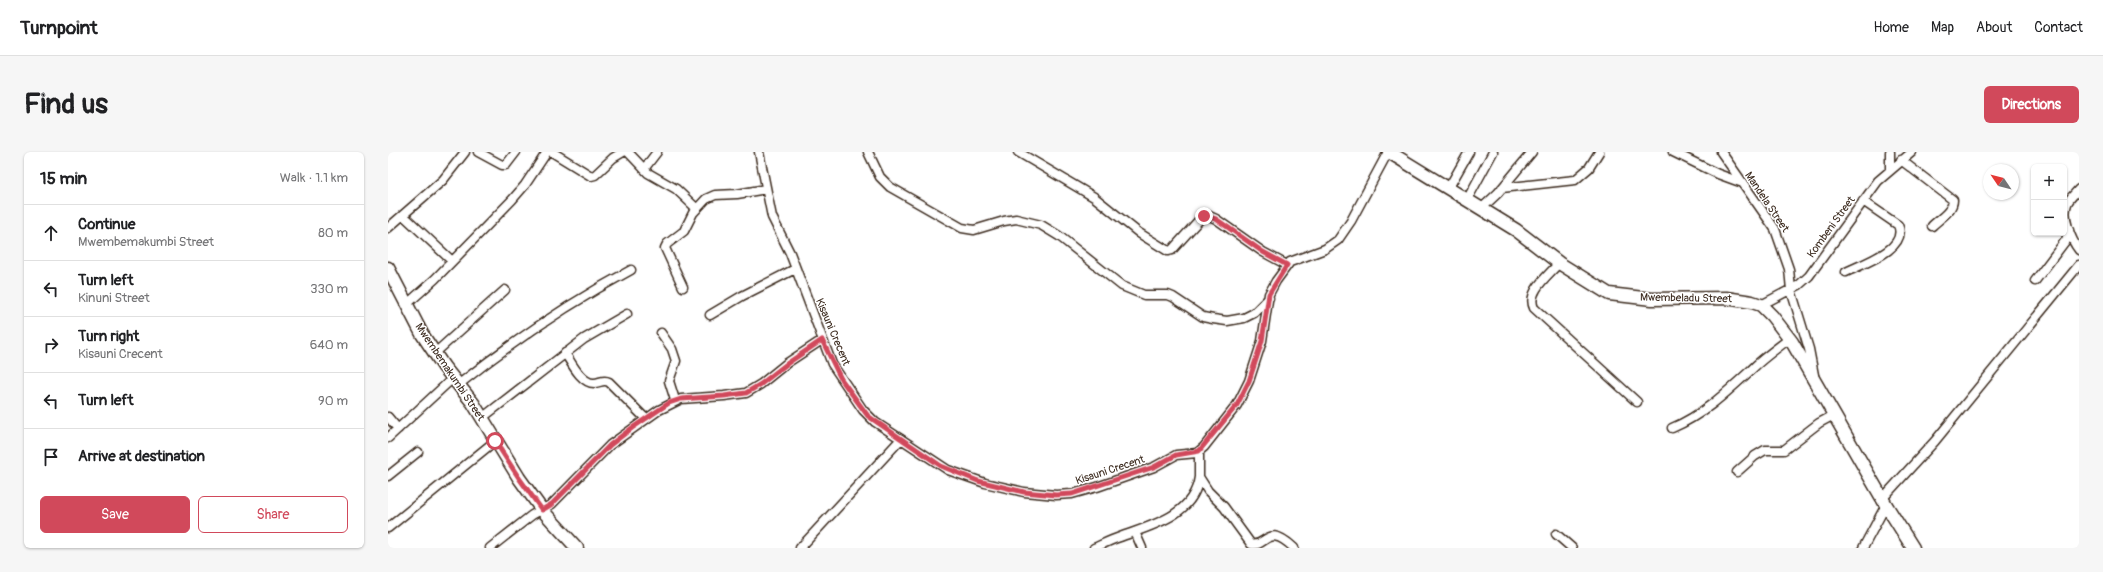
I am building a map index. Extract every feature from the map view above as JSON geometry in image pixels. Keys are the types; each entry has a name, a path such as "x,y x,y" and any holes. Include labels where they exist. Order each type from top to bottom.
{"street":[{"path":"388,228 443,180 465,152"},
{"path":"478,152 502,165 506,165 516,152"},
{"path":"406,305 452,261 516,195 547,152 591,176 595,175 618,154 623,152"},
{"path":"628,152 644,169 676,189 696,208"},
{"path":"644,169 656,152"},
{"name":"Kisauni Crecent","path":"758,152 772,217 790,253 832,364 856,401 872,419 901,440 941,466 970,479 1018,490 1056,495 1072,494 1097,487 1154,467 1176,455 1199,451"},
{"path":"868,152 880,177 890,187 956,225 974,230 1004,221 1016,220 1041,225 1059,236 1116,282 1144,295 1168,295 1203,317 1226,321 1250,316 1269,298"},
{"path":"1018,152 1094,197 1139,233 1168,251 1172,250 1200,219 1207,215 1216,219 1263,252 1287,265"},
{"path":"1094,548 1120,536 1135,532 1167,519 1181,508 1196,487 1199,477 1199,451 1237,405 1249,381 1262,341 1269,298 1276,281 1287,265 1294,260 1325,249 1338,240 1351,221 1388,152"},
{"name":"Mwembeladu Street","path":"1388,152 1516,230 1559,263 1600,290 1621,297 1652,299 1726,298 1761,305"},
{"path":"1448,189 1469,152"},
{"path":"1467,200 1493,152"},
{"path":"1482,208 1502,188 1532,152"},
{"path":"1502,188 1575,180 1589,168 1599,152"},
{"path":"1673,152 1718,174 1740,182"},
{"name":"Mandela Street","path":"1721,152 1740,182 1775,229 1789,269 1792,290 1810,354 1814,380"},
{"path":"1890,152 1890,170"},
{"name":"Kombeni Street","path":"1761,305 1792,290 1809,276 1878,181 1912,152"},
{"path":"1901,160 1953,200 1953,205 1932,226"},
{"path":"683,287 665,248 667,244 684,231 696,208 706,199 715,196 766,189"},
{"path":"2079,189 2066,205 2069,230 2075,245 2079,250"},
{"path":"1846,272 1887,252 1900,239 1898,225 1863,201"},
{"path":"403,215 452,261"},
{"path":"2035,280 2066,240 2069,230"},
{"path":"1559,263 1533,293 1532,303 1534,308 1637,402"},
{"path":"1863,548 1884,502 2079,265"},
{"name":"Mwembemakumbi Street","path":"388,268 391,286 406,305 435,353 482,418 519,478 542,510 577,548"},
{"path":"710,315 742,296 795,269"},
{"path":"388,438 455,381 587,295 631,270"},
{"path":"435,353 504,290"},
{"path":"1761,305 1772,316 1789,339 1884,502 1913,548"},
{"path":"482,418 584,339 627,314"},
{"path":"661,333 672,349 676,362 669,381 675,400"},
{"path":"1672,428 1690,420 1732,388 1750,370 1789,339"},
{"path":"490,548 532,515 552,504 610,445 675,400 746,393 822,340"},
{"path":"565,353 587,381 593,383 605,380 609,382 646,419"},
{"path":"1737,472 1755,456 1765,450 1784,450 1819,423 1834,415"},
{"path":"388,417 398,429"},
{"path":"800,548 901,440"},
{"path":"388,528 495,441"},
{"path":"388,476 418,452"},
{"path":"1199,477 1208,491 1224,507 1253,546 1261,546 1272,537 1276,536 1294,548"},
{"path":"1135,532 1142,548"},
{"path":"1556,534 1572,548"}],"route":[{"path":"495,441 542,510 552,504 610,445 669,403 681,399 711,398 746,393 754,389 788,363 822,340 832,364 841,379 868,416 917,451 948,470 970,479 1024,492 1056,495 1072,494 1097,487 1154,467 1176,455 1197,453 1204,447 1237,405 1249,381 1265,330 1269,294 1287,265 1263,252 1216,219 1210,216 1204,216"}]}
